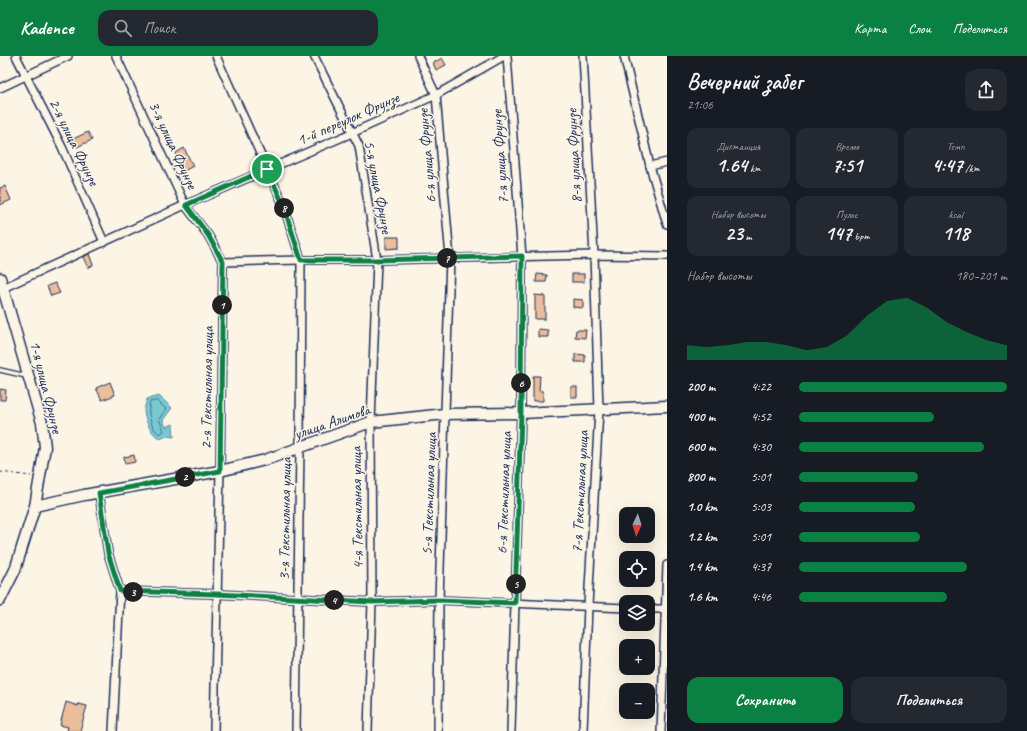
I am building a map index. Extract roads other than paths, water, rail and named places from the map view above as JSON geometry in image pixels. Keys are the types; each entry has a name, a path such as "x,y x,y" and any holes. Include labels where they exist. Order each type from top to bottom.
{"street":[{"name":"2-я улица Фрунзе","path":"16,56 62,147 104,242"},
{"path":"0,88 68,56"},
{"name":"3-я улица Фрунзе","path":"116,56 186,205 208,235 223,262"},
{"name":"3-я Текстильная улица","path":"216,56 283,204 301,260 296,731"},
{"name":"5-я улица Фрунзе","path":"314,56 359,146 377,260"},
{"name":"6-я улица Фрунзе","path":"418,56 436,95 450,258"},
{"name":"1-й переулок Фрунзе","path":"2,283 104,242 267,169 352,133 436,95 504,56"},
{"name":"7-я улица Фрунзе","path":"507,56 522,256"},
{"name":"8-я улица Фрунзе","path":"583,56 594,255"},
{"path":"624,56 650,166 667,224"},
{"path":"650,166 667,162"},
{"path":"223,262 594,255 667,256"},
{"name":"7-я Текстильная улица","path":"583,731 598,410 594,255"},
{"name":"6-я Текстильная улица","path":"511,731 521,413 522,256"},
{"name":"5-я Текстильная улица","path":"438,731 439,600 450,258"},
{"name":"4-я Текстильная улица","path":"368,731 372,602 370,422 377,260"},
{"name":"2-я Текстильная улица","path":"214,731 223,262"},
{"name":"1-я улица Фрунзе","path":"0,600 15,570 35,506 41,478 45,447 42,423 2,283"},
{"name":"улица Алимова","path":"35,506 220,471 265,460 370,422 445,414 521,413 667,406"},
{"path":"99,493 108,553 120,591 113,731"},
{"path":"661,731 667,565"},
{"path":"120,591 372,602 439,600 619,608"},
{"path":"655,609 666,609"}],"lane":[{"path":"0,370 29,377"}],"water":[{"path":"159,396 172,408 163,420 166,427 173,424 174,437 167,436 160,439 151,430 146,419 144,411 147,399"}]}
